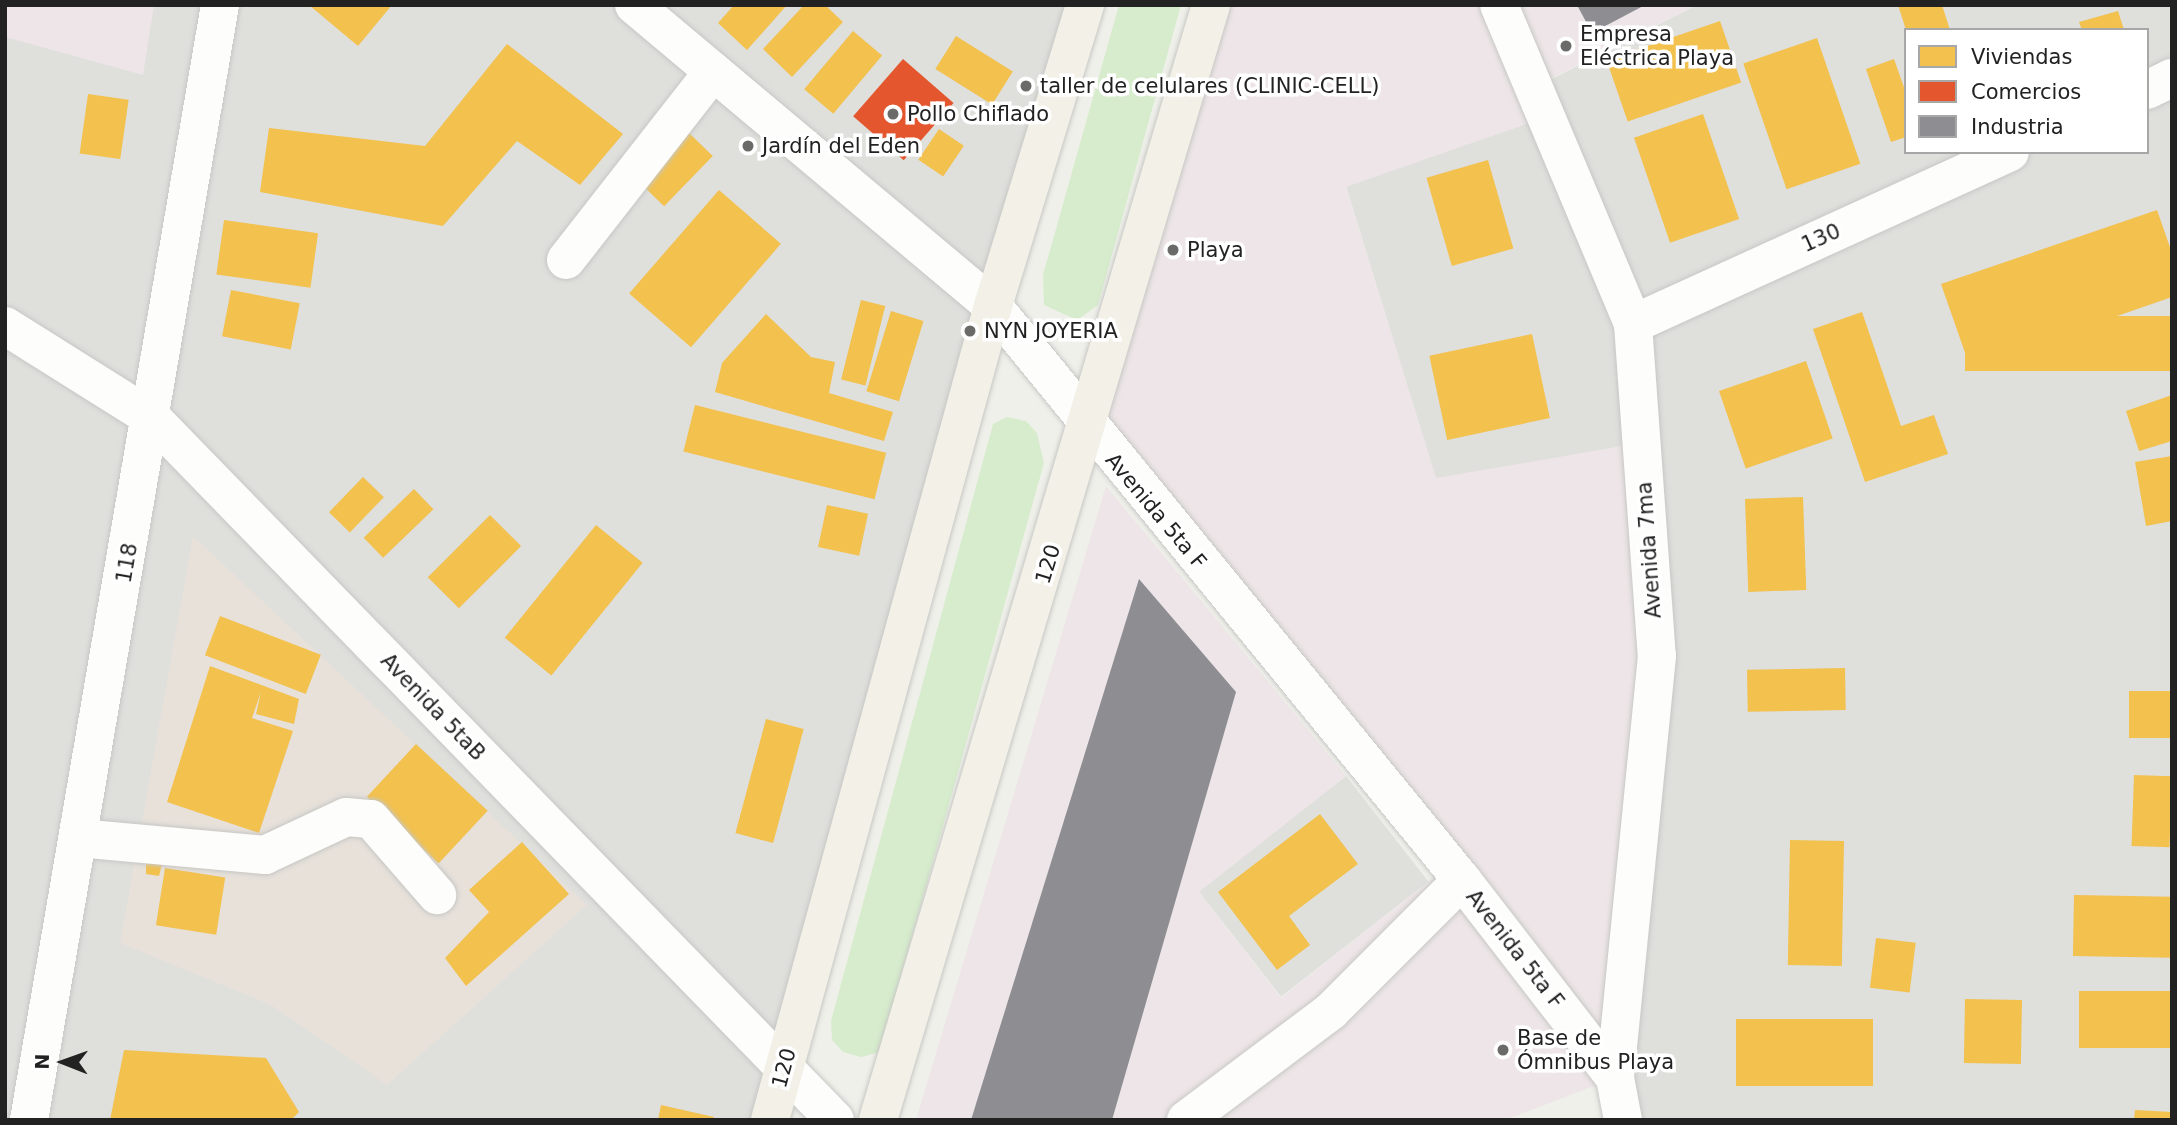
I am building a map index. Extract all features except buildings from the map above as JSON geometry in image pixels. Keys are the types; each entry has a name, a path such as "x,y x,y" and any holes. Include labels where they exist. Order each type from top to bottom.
{"main road":[{"name":"120","path":"769,1120 993,306 1085,5"},
{"name":"120","path":"878,1120 1089,430 1211,5"}],"street":[{"name":"118","path":"29,1120 153,419 220,5"},
{"name":"Avenida 5ta F","path":"634,5 993,306 1089,430 1462,880 1615,1078"},
{"name":"Avenida 7ma","path":"1499,5 1633,324 1657,656 1615,1078 1623,1120"},
{"path":"566,260 713,72"},
{"path":"2149,89 2172,78"},
{"name":"130","path":"1633,324 2006,154"},
{"name":"Avenida 5taB","path":"5,326 153,419 835,1120"},
{"path":"78,838 265,855 346,817 371,819 437,895"},
{"path":"1186,1120 1331,1010 1462,880"}],"shaded area":[{"path":"5,5 1085,5 770,1120 5,1120"},
{"path":"5,5 154,5 143,75 5,37"},
{"path":"1213,5 1697,5 1534,87 1546,117 1346,187 1436,478 1641,443 1657,656 1615,1078 1505,1120 916,1120 1106,486 1346,776 1199,892 1281,998 1428,882 1465,861 1089,430"},
{"path":"1697,5 2172,5 2172,1120 1623,1120 1640,443 1436,479 1346,186 1546,117 1534,88"},
{"path":"193,536 587,905 387,1085 271,1005 120,943"},
{"path":"1346,776 1428,882 1281,997 1199,891"}],"green space":[{"path":"1119,5 1181,5 1098,305 1077,320 1044,305 1043,275"},
{"path":"1007,417 1026,421 1037,433 1044,463 880,1052 861,1057 843,1052 832,1040 831,1021 993,424"}],"place":[{"name":"Empresa Eléctrica Playa","path":"1566,46"},
{"name":"taller de celulares (CLINIC-CELL)","path":"1026,86"},
{"name":"Pollo Chiflado","path":"893,114"},
{"name":"Jardín del Eden","path":"748,146"},
{"name":"Playa","path":"1173,250"},
{"name":"NYN JOYERIA","path":"970,331"},
{"name":"Base de Ómnibus Playa","path":"1503,1050"}]}
